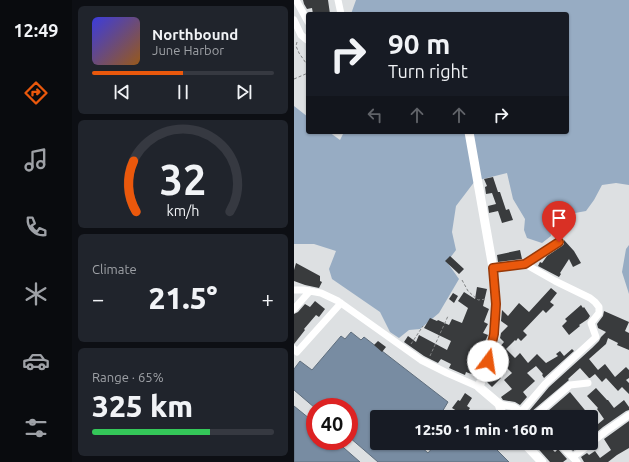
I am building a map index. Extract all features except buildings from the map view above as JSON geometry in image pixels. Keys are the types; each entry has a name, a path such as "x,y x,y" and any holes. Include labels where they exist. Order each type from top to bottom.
{"street":[{"path":"296,0 306,18"},
{"path":"338,0 341,12"},
{"path":"294,20 301,35 306,39"},
{"path":"469,134 493,268 496,299 494,334 488,361 479,387"},
{"path":"493,268 525,264 559,242"},
{"path":"523,410 545,384 596,336 591,323 599,313 599,307 590,298 525,264"},
{"path":"294,290 321,293 341,304 407,350 447,373 479,387 499,404 501,410"},
{"path":"294,309 310,291"},
{"path":"294,349 297,352 341,304"},
{"path":"541,410 570,385 588,383"},
{"path":"499,404 514,407 518,410"},
{"path":"598,437 629,415"},
{"path":"531,450 542,462"},
{"path":"566,450 575,460 584,450"}],"path":[{"path":"301,35 296,46 306,63"},
{"path":"294,79 306,74"},
{"path":"462,280 468,291 478,300 496,299"},
{"path":"427,362 448,316"},
{"path":"407,350 423,326"}],"shaded area":[{"path":"356,0 629,0 629,185 616,183 602,185 586,211 575,213 558,203 549,217 551,236 542,243 527,238 524,230 525,219 513,199 507,173 475,181 456,206 452,232 456,250 447,262 459,279 439,313 420,329 409,330 399,338 390,332 380,312 332,279 329,269 336,251 314,244 294,244 294,106 306,115 306,134 332,134 340,140 343,134 569,134 569,12 352,12"},
{"path":"629,245 629,294 622,272 626,249"},
{"path":"351,332 361,340 364,337 448,402 443,410 370,410 370,450 425,450 428,453 431,450 497,450 509,462 378,462 358,445 358,398 306,398 306,400 294,390 294,369 300,361 312,370 341,336 345,339"},
{"path":"294,406 306,416 306,450 346,450 360,462 294,462"}],"route":[{"path":"488,361 494,334 496,304 493,268 525,264 559,242"}]}
